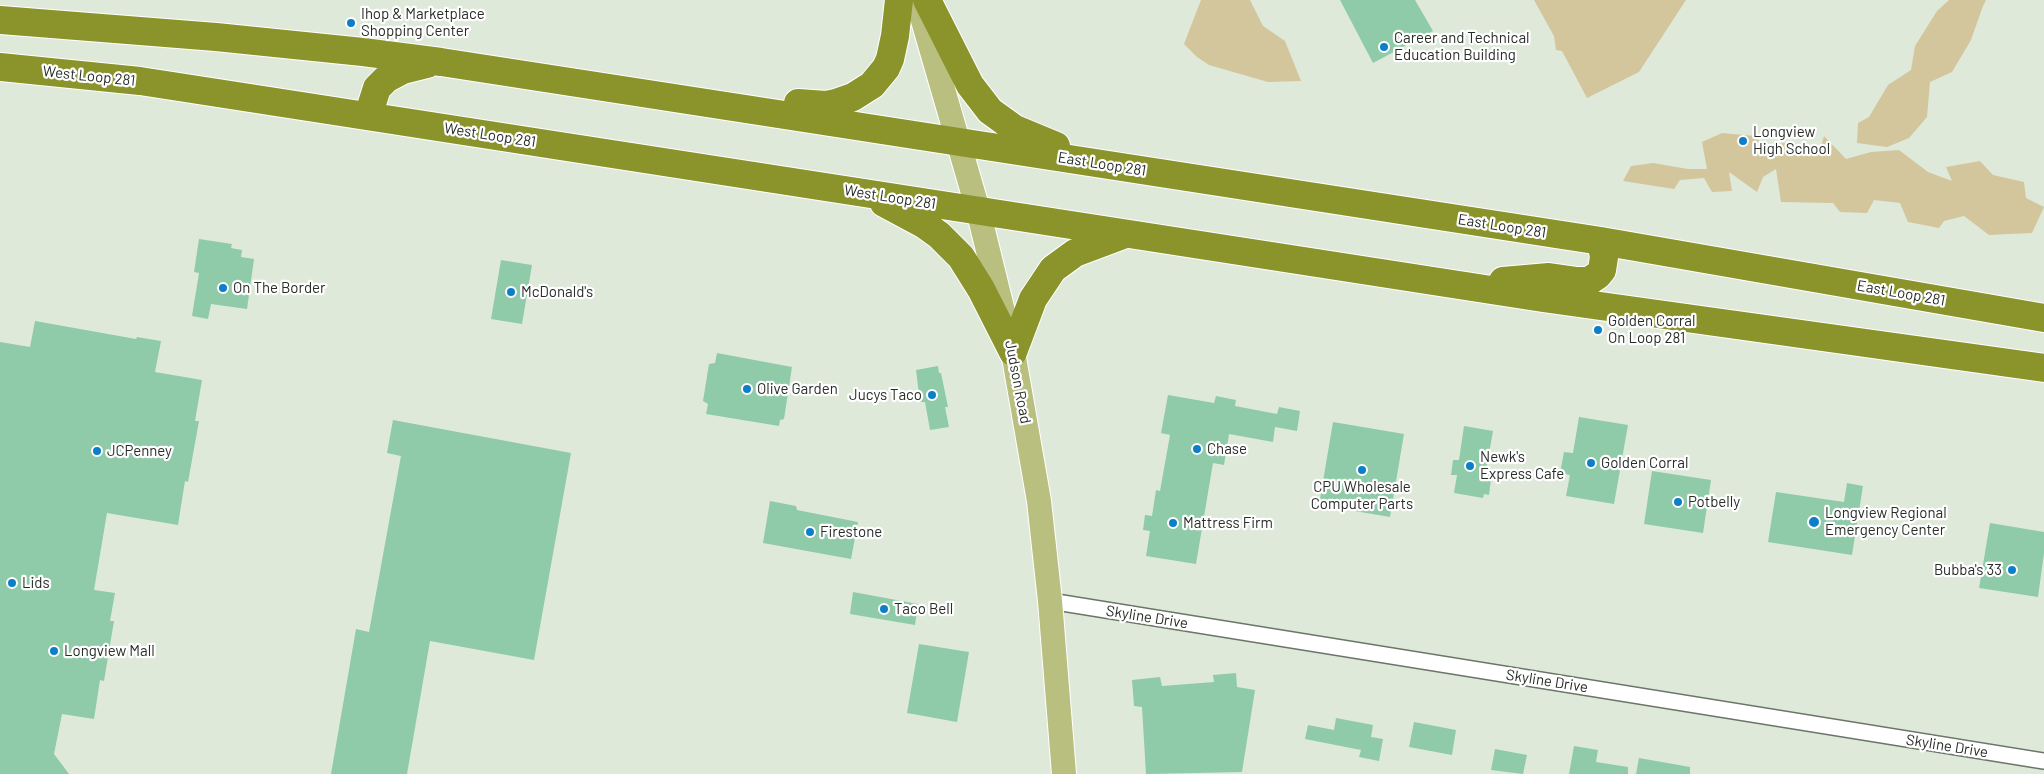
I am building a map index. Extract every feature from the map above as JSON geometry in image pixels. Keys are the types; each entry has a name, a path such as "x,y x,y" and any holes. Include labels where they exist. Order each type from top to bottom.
{"highway":[{"path":"714,105 774,99 826,105 844,101 864,91 879,77 890,59 899,0"},
{"path":"927,0 970,86 997,117 1024,134 1107,164"},
{"path":"0,20 235,38 363,52 441,62 958,142"},
{"path":"368,116 377,88 386,79 403,70 441,62"},
{"name":"West Loop 281","path":"0,67 140,81 978,210"},
{"name":"East Loop 281","path":"958,142 1601,241 2044,318"},
{"path":"857,192 910,216 940,235 951,245 974,276 1013,352"},
{"path":"978,210 1464,286 2044,368"},
{"path":"1013,352 1033,299 1054,269 1065,259 1083,250 1126,234"},
{"path":"1464,286 1549,277 1589,281 1598,276 1602,270 1604,257 1601,241"}],"main road":[{"name":"Judson Road","path":"918,0 978,210 1013,352 1039,501 1050,601 1064,774"}],"street":[{"name":"Skyline Drive","path":"1050,601 2044,761"}],"shaded area":[{"path":"1201,0 1250,0 1263,26 1285,41 1301,81 1268,82 1209,65 1197,57 1184,44"},
{"path":"1534,0 1686,0 1639,72 1587,98 1562,51 1556,50 1554,36"},
{"path":"1949,0 1986,0 1971,40 1952,72 1930,82 1927,117 1909,138 1887,147 1857,143 1858,123 1869,117 1888,85 1911,70 1915,46 1937,11"},
{"path":"1722,133 1755,136 1765,148 1791,141 1818,156 1824,136 1846,159 1871,152 1899,150 1928,172 1952,181 1946,167 1980,161 1993,175 2024,182 2026,198 2044,207 2032,233 1989,235 1964,216 1944,221 1939,228 1908,222 1900,203 1874,200 1867,213 1840,212 1833,203 1781,202 1776,169 1763,177 1757,192 1729,172 1732,191 1712,192 1704,178 1680,180 1674,189 1623,181 1631,166 1653,163 1688,169 1707,169 1702,142"}],"building":[{"name":"Career and Technical Education Building","path":"1340,0 1415,0 1433,31 1373,63"},
{"name":"On The Border","path":"199,239 232,244 231,248 242,250 241,257 254,259 247,309 211,304 208,319 192,316 199,273 194,272"},
{"name":"McDonald's","path":"501,260 532,265 522,324 491,319"},
{"path":"35,321 136,339 137,337 161,341 155,372 202,380 195,421 199,421 188,482 185,481 178,525 107,513 94,590 115,593 110,621 114,621 104,681 100,680 94,719 62,714 54,754 69,774 0,774 0,342 30,347"},
{"name":"Olive Garden","path":"717,353 792,367 784,419 780,420 779,426 706,414 708,404 703,401 709,364 715,363"},
{"name":"Jucys Taco","path":"938,366 948,407 945,407 949,427 930,430 925,402 920,402 916,370"},
{"path":"1168,395 1214,403 1216,396 1236,400 1235,406 1277,414 1279,407 1300,411 1297,431 1275,427 1273,442 1229,434 1224,465 1213,463 1196,564 1146,556 1150,531 1143,530 1145,515 1152,516 1156,490 1160,491 1170,435 1161,433"},
{"name":"Golden Corral","path":"1579,417 1628,425 1614,504 1566,496 1570,475 1560,473 1564,452 1573,453"},
{"path":"393,420 571,453 534,660 430,641 407,774 331,774 356,629 369,632 401,456 387,453"},
{"name":"CPU Wholesale Computer Parts","path":"1333,422 1404,434 1390,517 1319,505"},
{"name":"Newk's Express Cafe","path":"1464,426 1493,431 1486,471 1492,472 1489,495 1484,494 1483,498 1454,493 1457,475 1451,475 1453,460 1459,460"},
{"name":"Potbelly","path":"1652,471 1711,480 1703,533 1644,524"},
{"name":"Longview Regional Emergency Center","path":"1847,483 1863,486 1852,555 1768,542 1776,492 1844,502"},
{"name":"Firestone","path":"770,501 796,506 797,510 858,522 851,559 763,543"},
{"name":"Bubba's 33","path":"1990,523 2044,532 2044,553 2038,597 1979,588"},
{"name":"Taco Bell","path":"853,592 918,604 915,625 850,614"},
{"path":"919,644 969,652 957,722 907,713"},
{"path":"1236,673 1237,687 1255,690 1242,772 1146,774 1142,707 1134,706 1132,680 1160,677 1162,686 1214,682 1213,675"},
{"path":"1336,718 1373,725 1371,737 1383,739 1379,761 1359,757 1361,750 1305,739 1308,725 1334,730"},
{"path":"1414,722 1456,730 1452,755 1409,747"},
{"path":"1574,746 1598,750 1596,762 1628,767 1628,774 1569,774"},
{"path":"1495,749 1527,755 1523,774 1491,770"},
{"path":"1639,758 1690,767 1690,774 1636,774"}],"place":[{"name":"Ihop & Marketplace Shopping Center","path":"351,23"},
{"name":"Career and Technical Education Building","path":"1384,47"},
{"name":"Longview High School","path":"1743,141"},
{"name":"On The Border","path":"223,288"},
{"name":"McDonald's","path":"511,292"},
{"name":"Golden Corral On Loop 281","path":"1598,330"},
{"name":"Olive Garden","path":"747,389"},
{"name":"Jucys Taco","path":"932,395"},
{"name":"Chase","path":"1197,449"},
{"name":"JCPenney","path":"97,451"},
{"name":"Golden Corral","path":"1591,463"},
{"name":"Newk's Express Cafe","path":"1470,466"},
{"name":"CPU Wholesale Computer Parts","path":"1362,470"},
{"name":"Potbelly","path":"1678,502"},
{"name":"Longview Regional Emergency Center","path":"1814,522"},
{"name":"Mattress Firm","path":"1173,523"},
{"name":"Firestone","path":"810,532"},
{"name":"Bubba's 33","path":"2012,570"},
{"name":"Lids","path":"12,583"},
{"name":"Taco Bell","path":"884,609"},
{"name":"Longview Mall","path":"54,651"}]}
